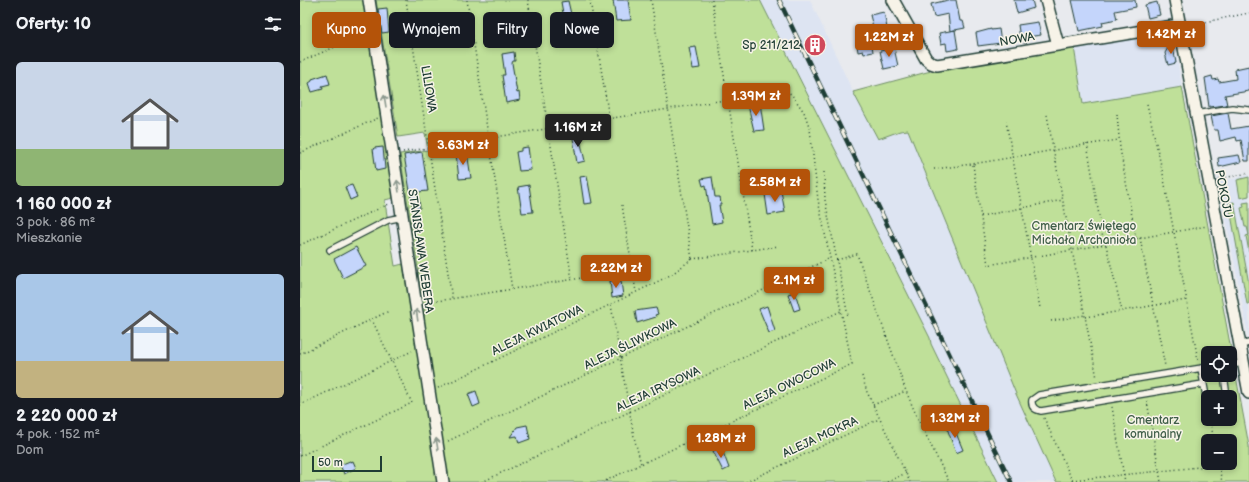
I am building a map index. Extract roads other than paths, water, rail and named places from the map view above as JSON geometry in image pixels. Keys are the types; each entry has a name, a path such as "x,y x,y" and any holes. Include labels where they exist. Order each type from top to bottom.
{"street":[{"name":"STANISŁAWA WEBERA","path":"369,0 401,202 421,348 443,482"},
{"name":"NOWA","path":"894,0 926,59 937,65 1184,25"},
{"path":"1046,0 1058,45"},
{"name":"POKOJU","path":"1175,0 1184,25 1196,114 1217,225 1244,344 1243,363 1249,393"}],"lane":[{"path":"1196,114 1232,108 1249,110"},
{"path":"330,250 388,220 403,217"},
{"path":"1237,363 1243,363"},
{"path":"1201,368 1039,395 1032,400 1031,403 1033,408 1041,411 1203,384 1204,390"}],"railway":[{"path":"779,0 1011,482"}],"place":[{"name":"Sp 211/212","path":"815,45"}],"park label":[{"name":"Cmentarz świętego Michała Archanioła","path":"1084,233"},
{"name":"Cmentarz komunalny","path":"1153,427"}]}
